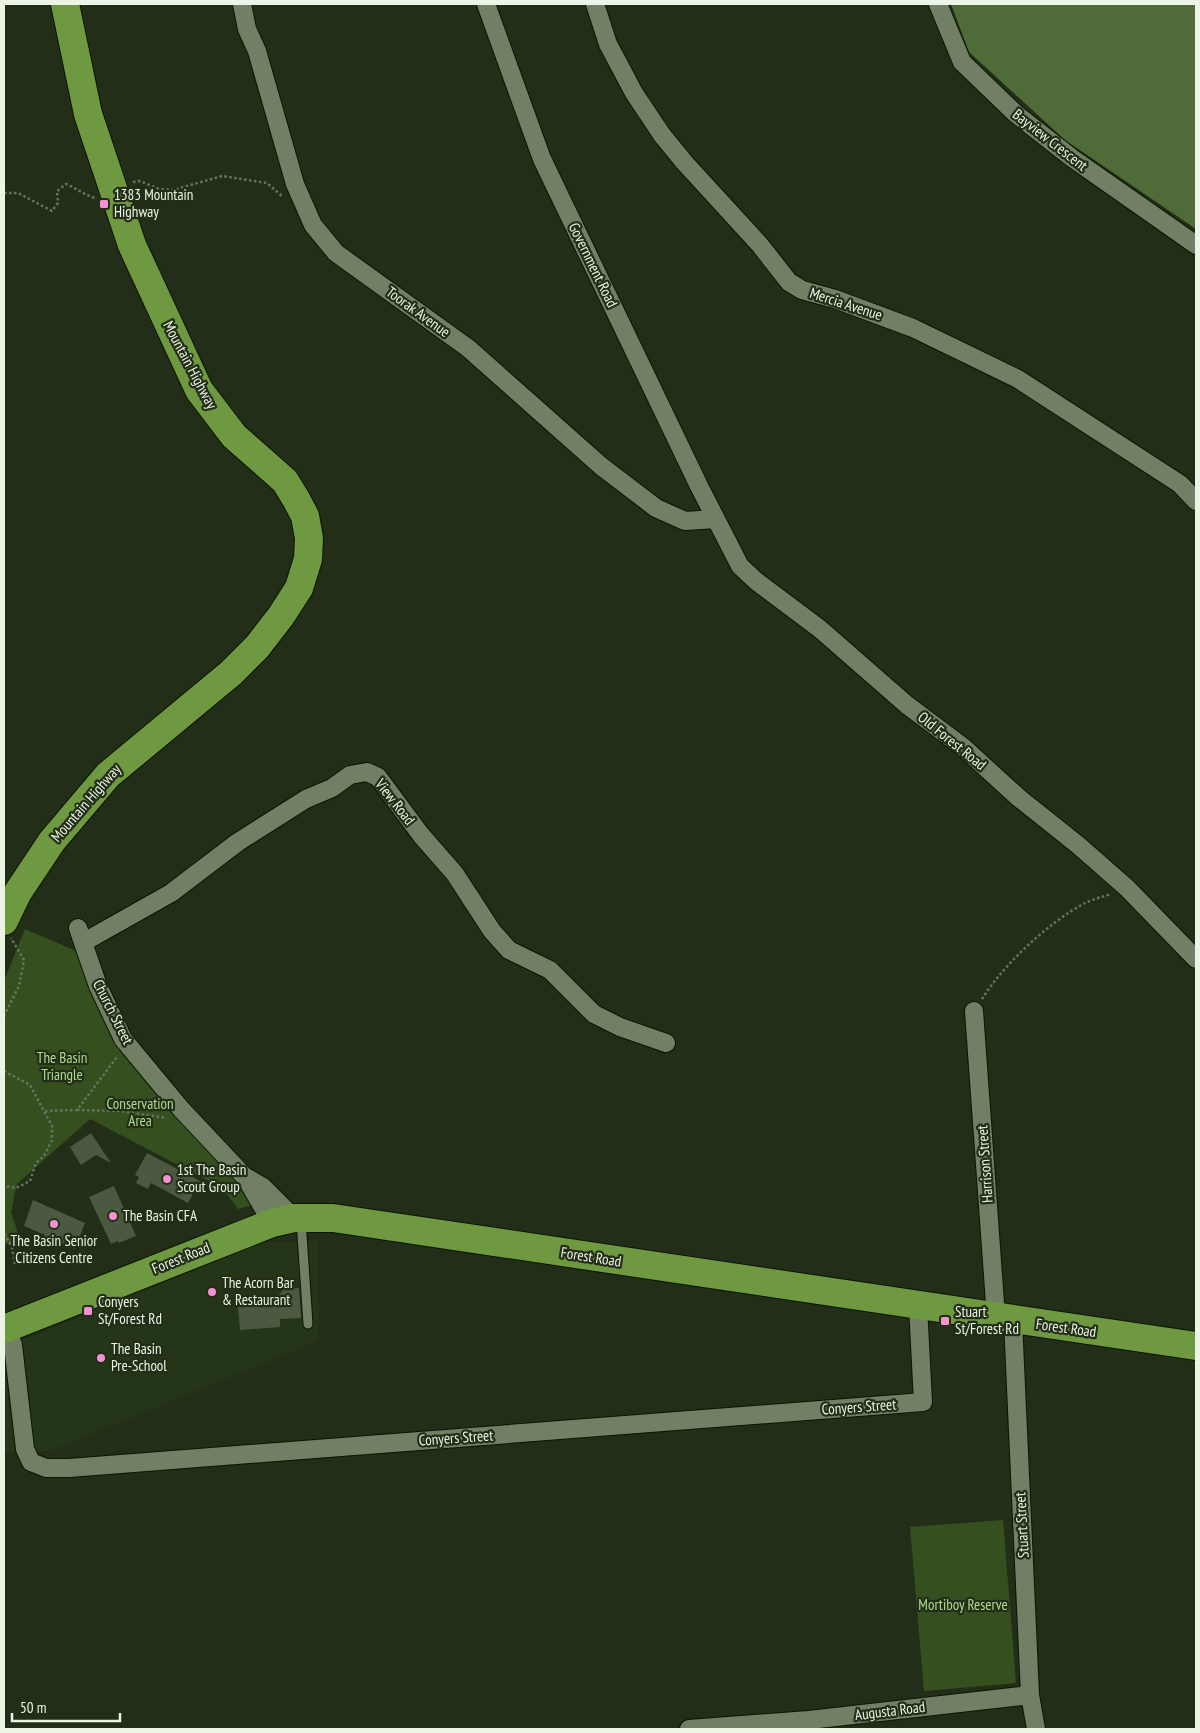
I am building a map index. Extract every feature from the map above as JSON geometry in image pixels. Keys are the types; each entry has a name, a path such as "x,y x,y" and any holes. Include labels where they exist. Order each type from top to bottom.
{"main road":[{"name":"Mountain Highway","path":"4,921 18,892 52,841 108,775 231,673 257,646 299,588 308,559 309,538 305,516 296,498 285,481 230,431 199,390 156,299 123,193 88,114 65,4"},
{"name":"Forest Road","path":"5,1328 289,1219 343,1219 1196,1346"}],"street":[{"name":"Toorak Avenue","path":"242,4 247,29 256,51 295,184 313,225 336,253 468,348 601,466 656,508 685,521 716,519"},
{"name":"Government Road","path":"486,4 542,160 716,519"},
{"name":"Mercia Avenue","path":"595,4 608,44 634,93 662,135 690,169 760,245 789,282 802,290 835,299 913,328 1018,379 1180,484 1196,500"},
{"name":"Bayview Crescent","path":"938,4 962,62 1016,114 1087,170 1196,245"},
{"name":"Old Forest Road","path":"716,519 740,566 756,581 820,629 907,705 963,747 1019,798 1078,845 1127,888 1196,959"},
{"name":"View Road","path":"81,935 171,893 238,842 306,799 332,788 350,775 367,772 378,777 420,835 455,874 492,931 509,950 550,970 594,1014 620,1027 666,1043"},
{"name":"Church Street","path":"81,935 98,986 124,1039 181,1109 244,1176 289,1219"},
{"name":"Harrison Street","path":"974,1011 1005,1319"},
{"name":"Conyers Street","path":"5,1328 13,1346 25,1449 28,1456 31,1462 46,1468 69,1468 923,1402 918,1306"},
{"name":"Stuart Street","path":"1005,1319 1030,1695 1036,1729"},
{"name":"Augusta Road","path":"689,1729 809,1725 1030,1695"}],"lane":[{"path":"289,1219 308,1324"}],"path":[{"path":"4,193 18,193 52,211 58,203 57,191 66,184 84,195 123,193 140,181 159,189 173,190 222,176 267,183 281,196 306,210"},
{"path":"974,1011 995,978 1009,962 1052,926 1085,902 1127,888"},
{"path":"4,921 12,940 24,960 19,986 4,1016"},
{"path":"77,1110 113,1060 130,1046"},
{"path":"4,1070 30,1085 52,1126 52,1140 44,1156 36,1163 30,1181 16,1188 4,1186"},
{"path":"45,1111 77,1110 159,1115 174,1120"},
{"path":"4,1234 12,1247 16,1265"}],"shaded area":[{"path":"951,4 1196,4 1196,229 1065,140 969,52"},
{"path":"318,1240 318,1341 50,1451 4,1452 4,1348 261,1243"}],"green space":[{"name":"The Basin Triangle","path":"25,929 76,951 109,1031 142,1073 225,1162 257,1204 238,1209 222,1188 90,1119 17,1184 11,1212 20,1239 4,1245 4,981"},
{"name":"Mortiboy Reserve","path":"1003,1520 1016,1683 924,1691 910,1527"}],"building":[{"path":"91,1133 111,1163 96,1155 81,1165 70,1147"},
{"name":"1st The Basin Scout Group","path":"147,1153 200,1181 188,1203 151,1183 148,1189 136,1183 139,1177 135,1175"},
{"name":"The Basin CFA","path":"114,1186 136,1236 111,1244 89,1197"},
{"name":"The Basin Senior Citizens Centre","path":"33,1200 85,1223 75,1249 44,1237 45,1235 24,1226"},
{"path":"299,1288 301,1318 280,1319 280,1327 240,1330 238,1305 272,1302 284,1289"}],"place":[{"name":"1383 Mountain Highway","path":"104,204"},
{"name":"1st The Basin Scout Group","path":"167,1179"},
{"name":"The Basin CFA","path":"113,1216"},
{"name":"The Basin Senior Citizens Centre","path":"54,1224"},
{"name":"The Acorn Bar & Restaurant","path":"212,1292"},
{"name":"Conyers St/Forest Rd","path":"88,1311"},
{"name":"Stuart St/Forest Rd","path":"945,1321"},
{"name":"The Basin Pre-School","path":"101,1358"}],"park label":[{"name":"Conservation Area","path":"140,1112"}]}
